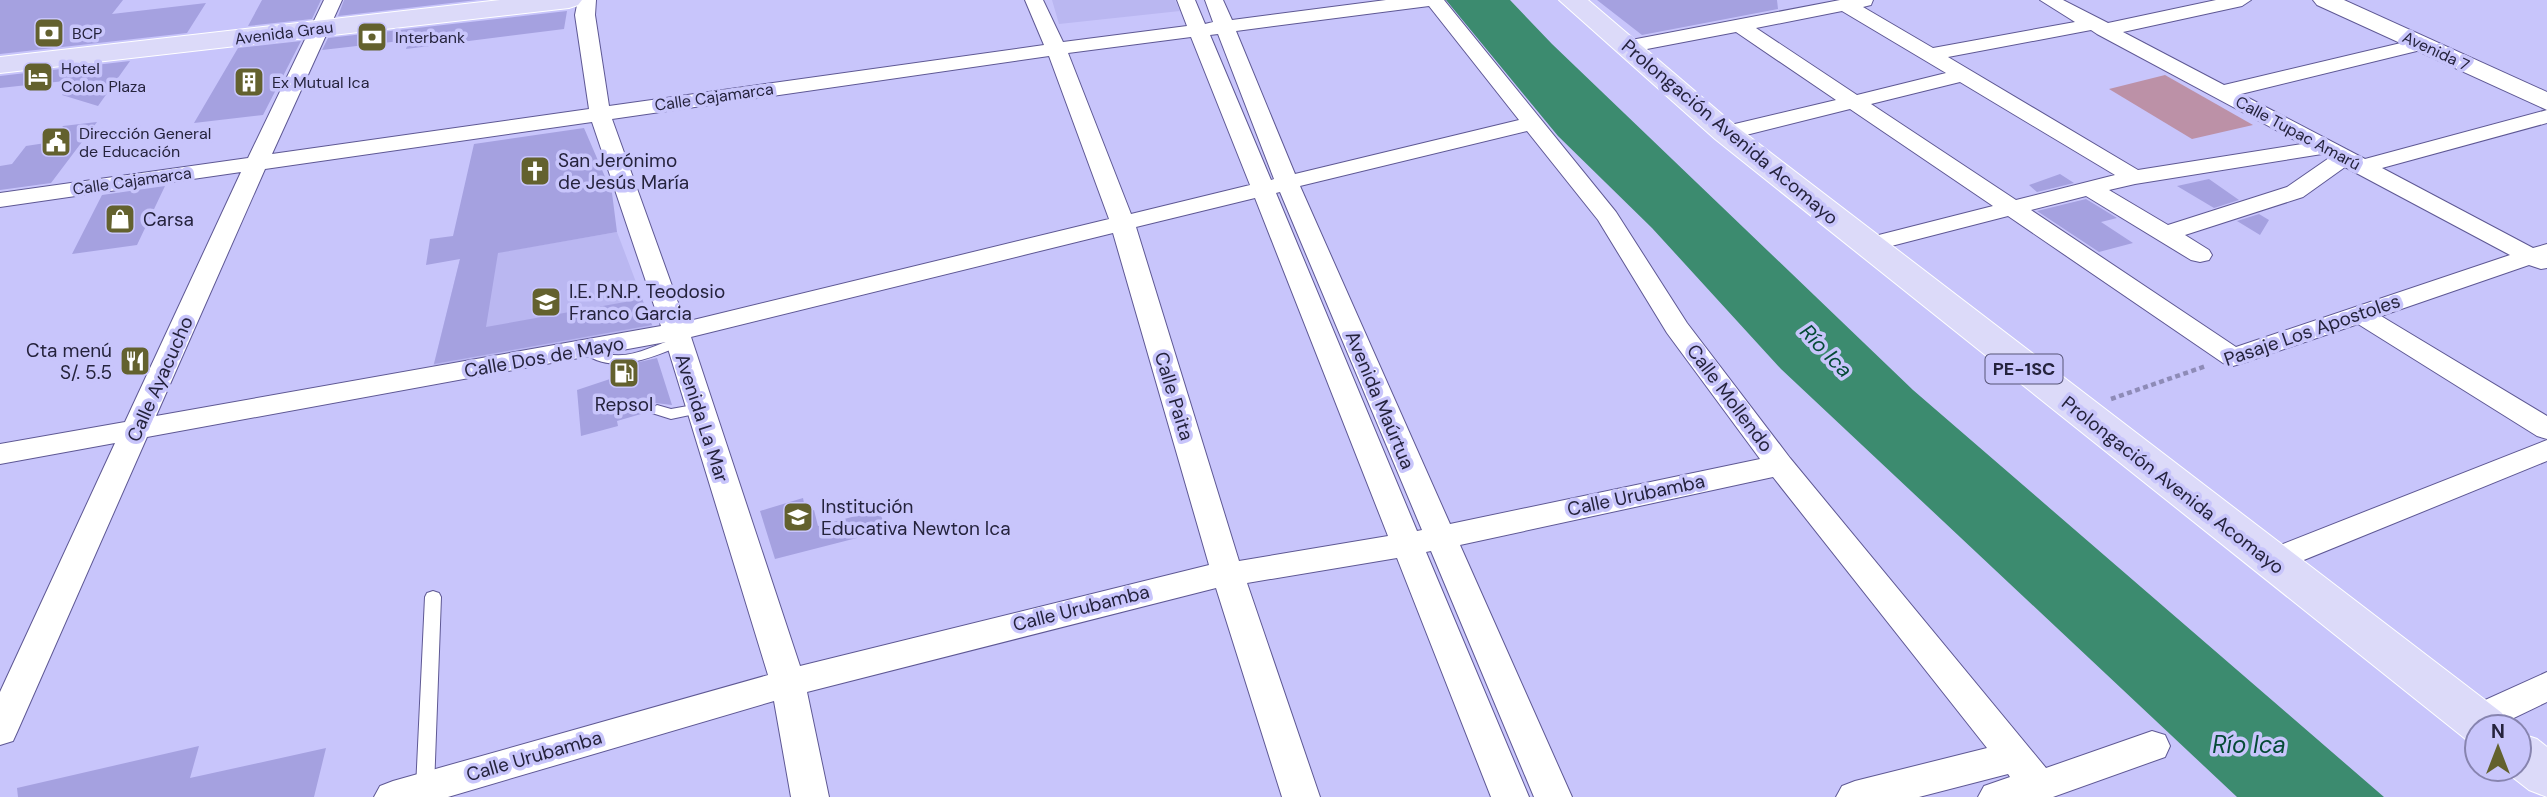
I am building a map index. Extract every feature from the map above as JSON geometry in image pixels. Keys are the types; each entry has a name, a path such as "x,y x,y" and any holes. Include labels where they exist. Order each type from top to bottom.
{"main road":[{"name":"Avenida Grau","path":"0,65 569,0"},
{"name":"Prolongación Avenida Acomayo","path":"1572,0 1726,133 2077,411 2467,713"}],"street":[{"name":"Calle Ayacucho","path":"0,730 256,164 323,28 333,0"},
{"name":"Avenida La Mar","path":"587,0 585,15 600,114 677,337 788,683 810,797"},
{"name":"Calle Paita","path":"1034,0 1056,48 1122,222 1227,573 1301,797"},
{"name":"Avenida Maúrtua","path":"1186,0 1197,30 1275,185 1438,536 1553,797"},
{"name":"Avenida Maúrtua","path":"1214,0 1275,185 1407,545 1510,797"},
{"name":"Calle Cajamarca","path":"0,200 1056,48 1432,0"},
{"name":"Calle Mollendo","path":"1432,0 1608,217 1676,327 1780,465 2039,786"},
{"path":"1626,47 1870,0"},
{"name":"Calle Tupac Amarú","path":"2049,0 2343,157 2542,258"},
{"path":"1929,55 2242,0"},
{"name":"Avenida 7","path":"2325,0 2547,102"},
{"name":"Avenida 7","path":"2370,0 2547,80"},
{"path":"1846,5 2134,177"},
{"path":"1741,26 2233,357"},
{"path":"2221,92 2422,44"},
{"path":"1726,133 1964,75"},
{"path":"1868,246 2134,177 2343,157 2547,116"},
{"name":"Calle Dos de Mayo","path":"0,454 137,432 587,349 677,337 1122,222 1532,123"},
{"path":"2165,234 2295,191 2343,157"},
{"path":"2089,188 2200,255"},
{"name":"Pasaje Los Apostoles","path":"2233,357 2360,314 2542,258"},
{"path":"2360,314 2547,429"},
{"path":"2271,561 2547,450"},
{"name":"Calle Urubamba","path":"409,792 788,683 1227,573 1407,545 1438,536 1780,465"},
{"path":"2500,713 2547,686"},
{"path":"1997,797 2039,786 2152,746"},
{"path":"1855,797 2015,757"}],"lane":[{"path":"587,349 597,356 612,360 641,359 677,337"},
{"path":"657,410 671,414 699,409"},
{"path":"409,792 433,597"}],"path":[{"name":"Pasaje Los Apostoles","path":"2077,411 2233,357"}],"shaded area":[{"path":"1052,0 1175,0 1180,11 1059,24"},
{"path":"2165,75 2253,125 2192,139 2109,89"},
{"name":"I.E. P.N.P. Teodosio Franco Garcia","path":"617,232 653,327 433,367 460,259"}],"water":[{"name":"Río Ica","path":"1446,0 1510,0 1552,44 1913,390 2384,797 2237,797 1781,369 1652,228 1558,136"}],"building":[{"path":"0,0 123,0 112,14 206,3 187,33 0,54"},
{"path":"262,0 321,0 312,19 248,26"},
{"path":"344,0 477,0 338,16"},
{"path":"1597,0 1777,0 1778,9 1642,35"},
{"path":"567,11 564,29 406,49 409,40 322,50 328,38"},
{"name":"Ex Mutual Ica","path":"301,41 263,115 194,123 238,48"},
{"path":"130,61 98,106 62,95 74,80 0,88 0,76"},
{"path":"97,122 51,183 0,190 0,166 12,164 26,146 52,142 63,126"},
{"path":"584,128 612,193 617,232 498,253 486,327 642,299 652,325 434,364 460,259 426,265 430,239 453,236 474,144"},
{"path":"2060,174 2074,183 2037,192 2029,185"},
{"path":"2209,179 2239,200 2214,208 2177,186"},
{"name":"Carsa","path":"165,186 137,245 72,254 102,195"},
{"path":"2086,199 2117,218 2101,222 2133,243 2099,252 2037,211"},
{"path":"2259,214 2269,220 2260,235 2237,221"},
{"path":"657,358 672,405 655,403 648,408 648,412 617,421 618,426 581,436 577,390 628,373 626,365"},
{"path":"803,498 806,513 814,510 818,526 878,510 888,530 775,559 760,511"},
{"path":"199,746 190,778 326,748 314,797 18,797 17,788"}],"place":[{"name":"BCP","path":"49,33"},
{"name":"Interbank","path":"372,37"},
{"name":"Hotel Colon Plaza","path":"38,77"},
{"name":"Ex Mutual Ica","path":"249,82"},
{"name":"Dirección General de Educación","path":"56,142"},
{"name":"San Jerónimo de Jesús María","path":"535,171"},
{"name":"Carsa","path":"120,219"},
{"name":"I.E. P.N.P. Teodosio Franco Garcia","path":"546,302"},
{"name":"Cta menú S/. 5.5","path":"135,361"},
{"name":"Repsol","path":"624,373"},
{"name":"Institución Educativa Newton Ica","path":"798,517"}]}
